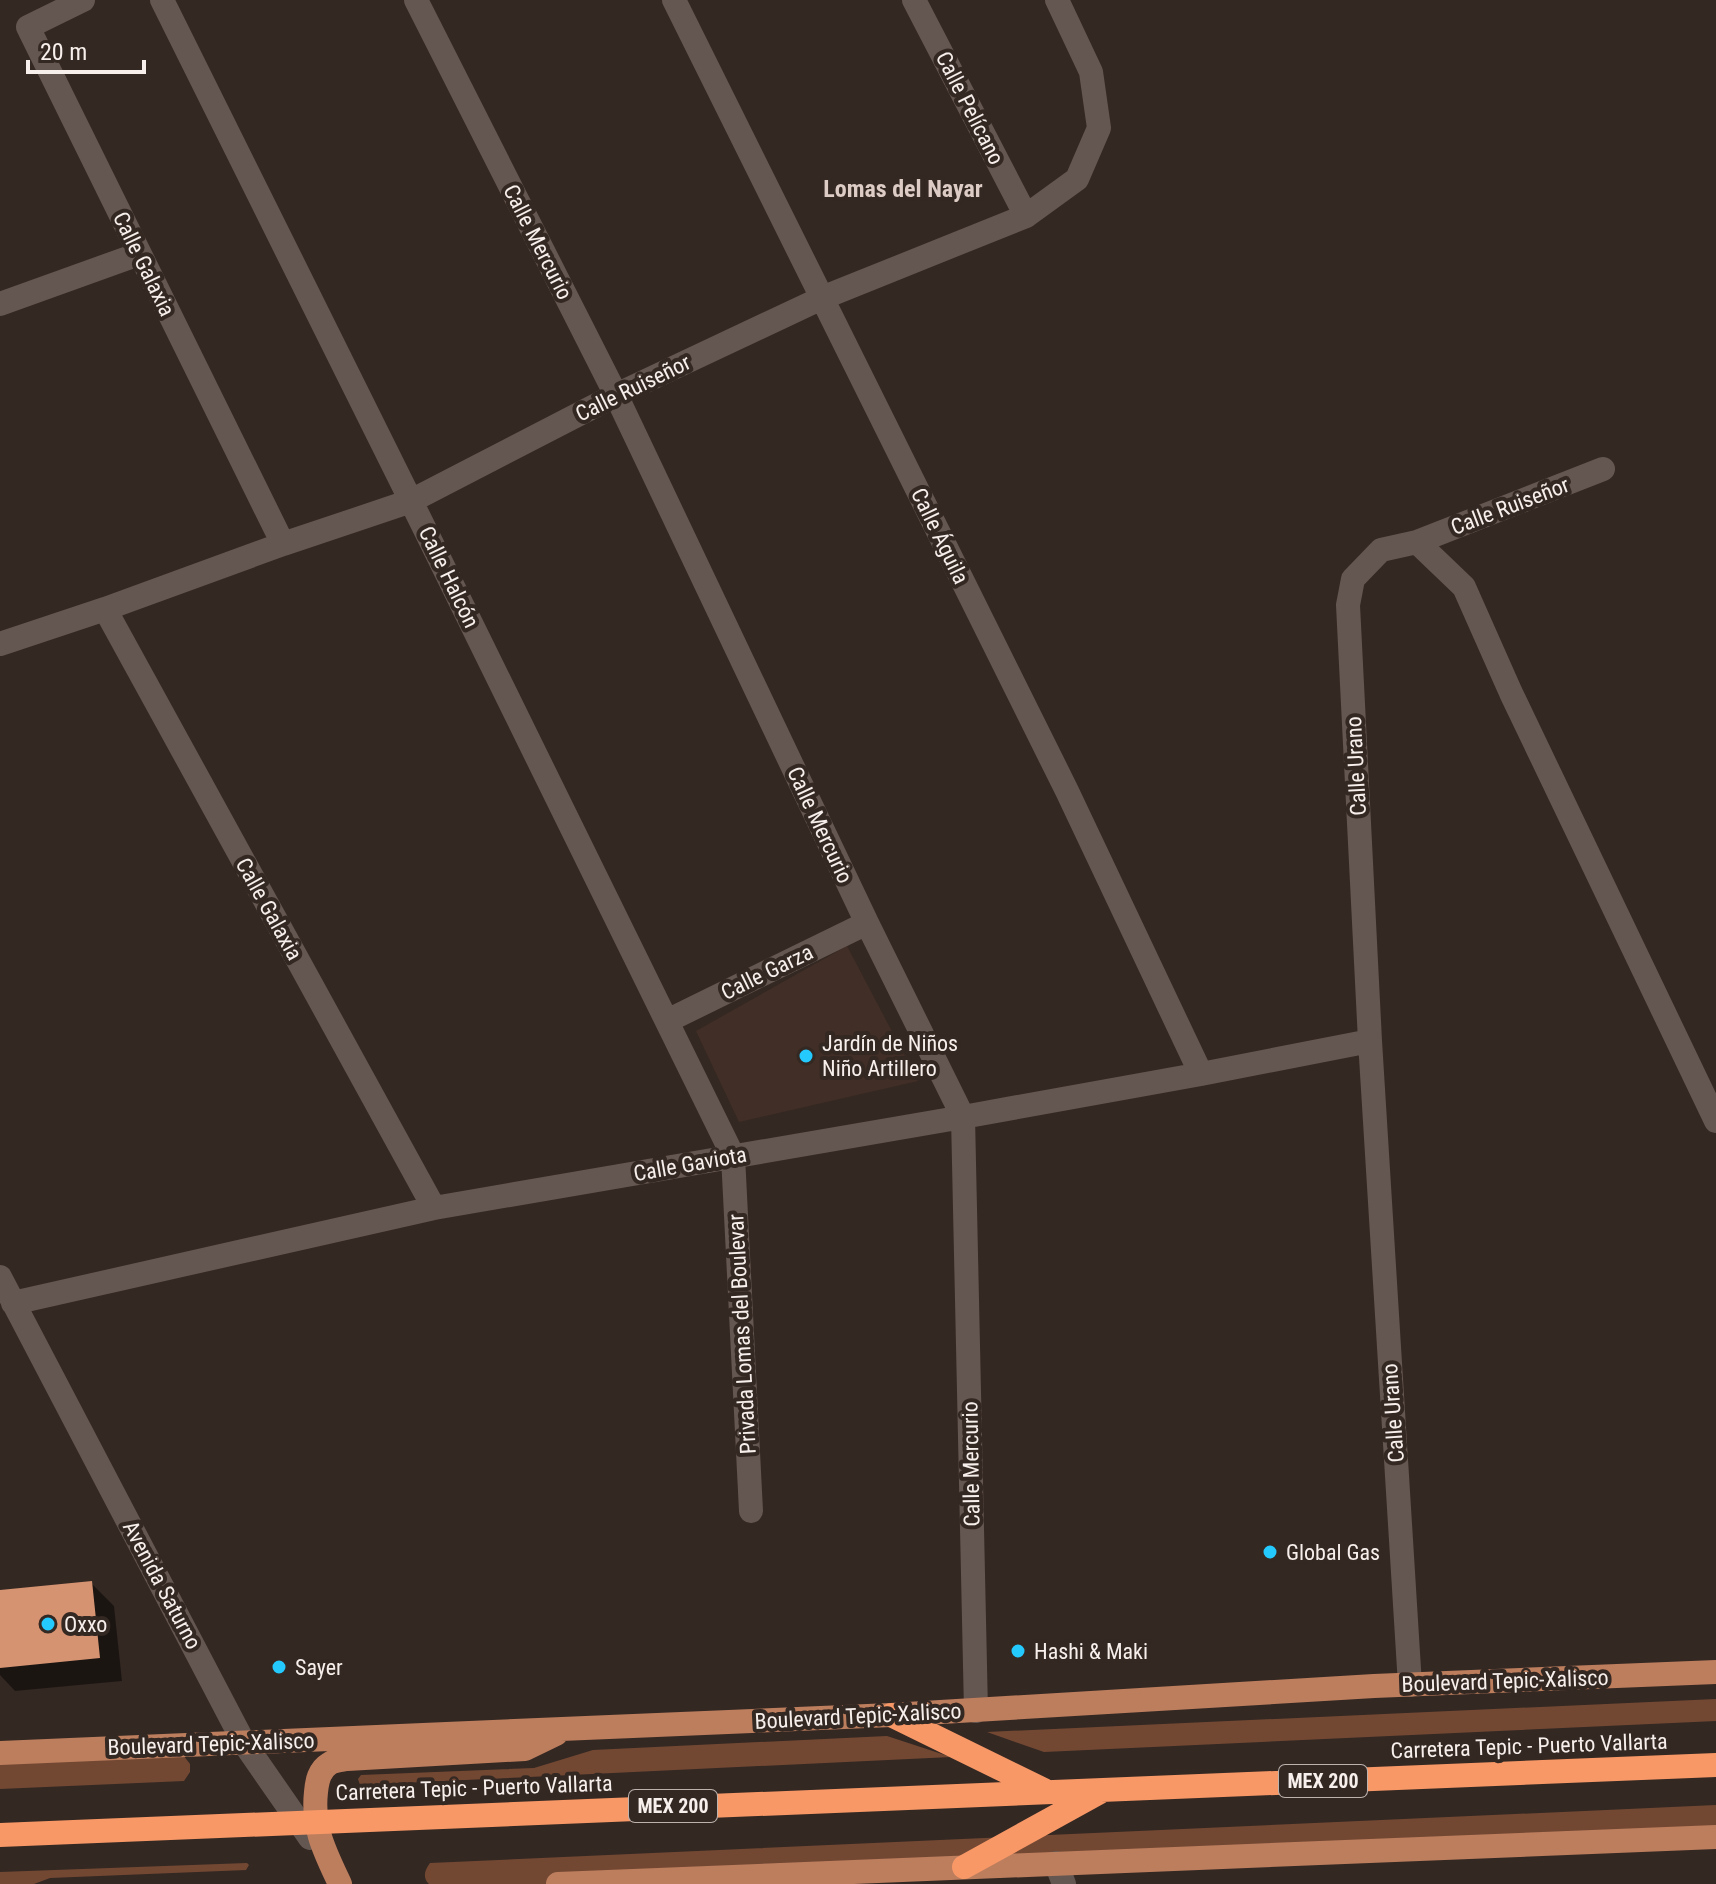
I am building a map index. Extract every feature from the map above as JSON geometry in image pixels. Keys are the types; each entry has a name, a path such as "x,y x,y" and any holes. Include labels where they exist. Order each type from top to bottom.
{"highway":[{"path":"891,1715 1047,1792"},
{"name":"Carretera Tepic - Puerto Vallarta","path":"1105,1789 1716,1765"},
{"path":"964,1867 1105,1789"},
{"name":"MEX 200","path":"1047,1792 1105,1789"},
{"name":"Carretera Tepic - Puerto Vallarta","path":"0,1835 1047,1792"}],"main road":[{"name":"Boulevard Tepic-Xalisco","path":"0,1753 976,1711 1410,1685 1716,1672"},
{"path":"339,1884 322,1844 308,1821 321,1770 331,1762 525,1749 565,1729"},
{"path":"558,1884 964,1867 1060,1874 1716,1837"}],"street":[{"name":"Calle Galaxia","path":"83,0 28,27 283,544"},
{"name":"Calle Halcón","path":"162,0 733,1156"},
{"name":"Calle Mercurio","path":"416,0 616,395 867,923 963,1117 976,1711"},
{"name":"Calle Águila","path":"674,0 1067,791 1201,1074"},
{"name":"Calle Pelícano","path":"914,0 1026,216"},
{"name":"Calle Ruiseñor","path":"0,644 411,501 616,395 822,298 1026,216 1077,179 1099,128 1091,72 1057,0"},
{"path":"0,304 139,254"},
{"name":"Calle Ruiseñor","path":"1417,542 1603,469"},
{"path":"1417,542 1464,587 1511,693 1716,1121"},
{"name":"Calle Urano","path":"1410,1685 1370,1041 1348,605 1353,579 1381,550 1417,542"},
{"name":"Calle Galaxia","path":"105,609 434,1208"},
{"name":"Calle Garza","path":"667,1021 867,923"},
{"name":"Calle Gaviota","path":"13,1303 434,1208 963,1117 1370,1041"},
{"name":"Privada Lomas del Boulevar","path":"733,1156 751,1511"},
{"name":"Avenida Saturno","path":"0,1277 244,1743 308,1821"}],"shaded area":[{"name":"Jardín de Niños Niño Artillero","path":"847,946 918,1081 739,1122 696,1031"},
{"path":"1716,1699 1716,1721 1044,1752 987,1732"},
{"path":"887,1736 951,1757 360,1785 358,1779 361,1775 534,1768 593,1750"},
{"path":"183,1755 190,1764 190,1772 184,1781 0,1789 0,1764"},
{"path":"1716,1805 1716,1834 556,1884 429,1884 425,1876 430,1863"},
{"path":"247,1863 246,1870 50,1878 34,1884 0,1884 0,1872"}],"building":[{"name":"Oxxo","path":"92,1581 100,1658 0,1668 0,1590"}],"place":[{"name":"Jardín de Niños Niño Artillero","path":"806,1056"},
{"name":"Global Gas","path":"1270,1552"},
{"name":"Oxxo","path":"48,1624"},
{"name":"Hashi & Maki","path":"1018,1651"},
{"name":"Sayer","path":"279,1667"}],"district":[{"name":"Lomas del Nayar","path":"903,189"}]}
